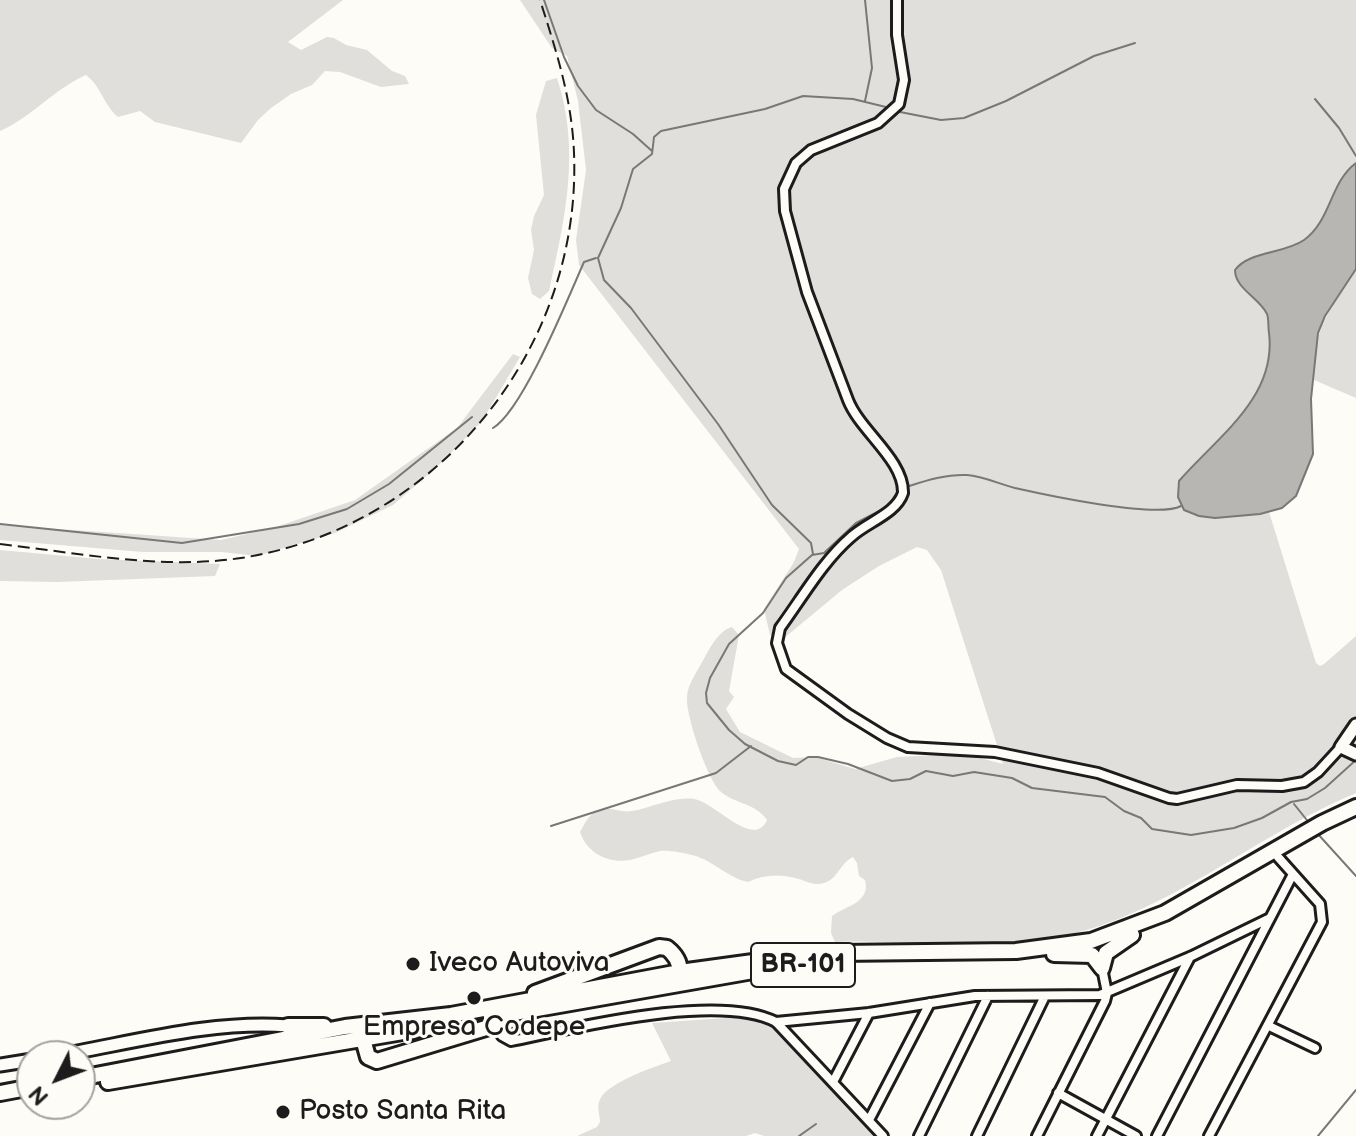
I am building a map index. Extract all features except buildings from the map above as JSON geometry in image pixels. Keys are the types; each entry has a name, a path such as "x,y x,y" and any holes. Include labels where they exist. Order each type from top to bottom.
{"highway":[{"name":"BR-101","path":"96,1083 363,1039 680,972 836,953 1016,951 1091,941 1165,913 1322,823 1356,807"},
{"name":"BR-101","path":"96,1074 292,1031 523,1007 669,987 775,967 1054,954 1132,935 1179,914 1356,816"},
{"path":"1102,968 1106,953 1132,935"},
{"path":"388,1023 369,1032 363,1039 368,1057 377,1061 514,1019 544,988 659,947 674,953 680,972 669,987"},
{"path":"1054,954 1092,955 1102,968"}],"street":[{"path":"897,0 897,35 904,80 899,104 878,123 811,150 796,163 784,189 785,211 807,292 848,400 899,473 904,487 901,501 895,507 869,522 841,546 780,628 777,638 786,669 848,714 908,747 985,751 1098,773 1177,799 1237,785 1282,786 1304,782 1341,747 1356,725"},
{"path":"1341,747 1356,754"},
{"path":"1209,1136 1322,922 1320,904 1278,857"},
{"path":"1157,1136 1293,874"},
{"path":"776,1022 988,996 1094,996 1190,957 1270,918"},
{"path":"1097,1136 1190,957"},
{"path":"1037,1136 1107,993 1102,968"},
{"path":"919,1136 988,996"},
{"path":"977,1136 1045,996"},
{"path":"869,1120 930,1003"},
{"path":"496,1025 502,1036 511,1041 655,1014 732,1013 760,1016 776,1022 883,1136"},
{"path":"833,1082 869,1013"},
{"path":"96,1049 259,1024 292,1031"},
{"path":"1269,1026 1315,1048"},
{"path":"1058,1093 1136,1136"}],"shaded area":[{"path":"0,0 343,0 288,42 301,50 327,37 334,38 346,45 367,50 392,71 405,76 409,84 381,87 340,72 325,71 312,85 291,94 271,108 241,143 155,122 140,111 118,117 86,75 0,131"},
{"path":"520,0 1356,0 1356,163 1342,179 1327,212 1312,233 1291,246 1242,263 1239,282 1267,316 1271,339 1268,362 1248,406 1217,445 1183,477 1178,489 1215,518 1269,512 1316,663 1320,666 1324,664 1356,636 1356,793 1135,912 1096,927 1028,942 973,945 835,942 831,933 832,916 861,899 866,888 853,857 833,878 818,884 779,876 761,877 748,882 700,857 676,852 660,851 622,861 593,851 580,832 591,815 601,809 632,811 671,801 694,799 753,830 761,828 767,820 757,810 720,791 715,784 698,746 688,707 687,694 694,676 717,637 732,627 739,635 729,691 734,697 726,709 740,732 793,758 815,757 855,769 897,757 938,755 969,755 1003,764 941,570 927,550 917,547 879,566 842,590 783,639 770,635 764,609 799,549 579,265 576,240 586,170 578,101 567,56 552,48"},
{"path":"557,78 568,132 568,184 549,291 540,299 532,294 528,278 534,250 531,230 544,195 536,115 546,81"},
{"path":"1356,163 1356,269 1325,316 1318,333 1311,399 1313,454 1296,496 1282,508 1260,514 1215,518 1184,510 1178,497 1179,481 1226,432 1254,397 1264,378 1269,356 1267,314 1239,283 1235,270 1249,259 1304,240 1320,223 1341,180"},
{"path":"1356,269 1356,398 1314,380 1314,363 1324,321"},
{"path":"513,354 520,357 482,421 437,467 393,505 335,533 257,556 222,552 143,552 0,540 0,525 221,540 273,528 355,500 457,428"},
{"path":"0,550 99,559 220,564 215,576 0,581"},
{"path":"741,1017 766,1023 787,1038 877,1136 764,1136 755,1133 746,1136 577,1136 597,1127 600,1122 599,1102 610,1089 630,1077 671,1061 652,1023"}],"waterway":[{"path":"544,0 578,86 596,110 633,134 652,151"},
{"path":"865,0 872,68 865,101"},
{"path":"900,112 941,120 964,118 1006,101 1094,56 1135,43"},
{"path":"813,554 811,543 772,505 718,424 631,308 604,280 598,258 621,208 633,169 652,154 654,137 661,131 765,109 803,96 853,99 890,108"},
{"path":"1315,99 1339,128 1356,156"},
{"path":"493,428 518,400 531,377 584,262 596,258"},
{"path":"0,524 182,543 299,524 347,509 389,484 472,417"},
{"path":"906,487 943,477 967,475 1051,496 1126,508 1149,510 1181,506"},
{"path":"900,489 887,507 856,523 824,553 812,555 786,578 763,613 729,644 710,678 707,703 745,744 778,761 796,765 808,757 818,757 848,764 892,781 910,779 926,771 953,776 974,772 1012,778 1032,788 1105,797 1124,811 1141,818 1152,829 1191,835 1234,828 1262,818 1291,802 1307,799 1325,788 1356,760"},
{"path":"551,826 716,773 751,746"},
{"path":"1294,804 1310,824"},
{"path":"1317,833 1356,876"},
{"path":"1318,1136 1356,1090"},
{"path":"799,1136 816,1124"}],"railway":[{"path":"0,544 150,561 241,558 312,540 376,510 434,469 484,418 524,360 553,295 570,226 574,153 570,113 540,0"}],"place":[{"name":"Iveco Autoviva","path":"413,964"},
{"name":"Empresa Codepe","path":"474,998"},
{"name":"Posto Santa Rita","path":"283,1112"}]}
